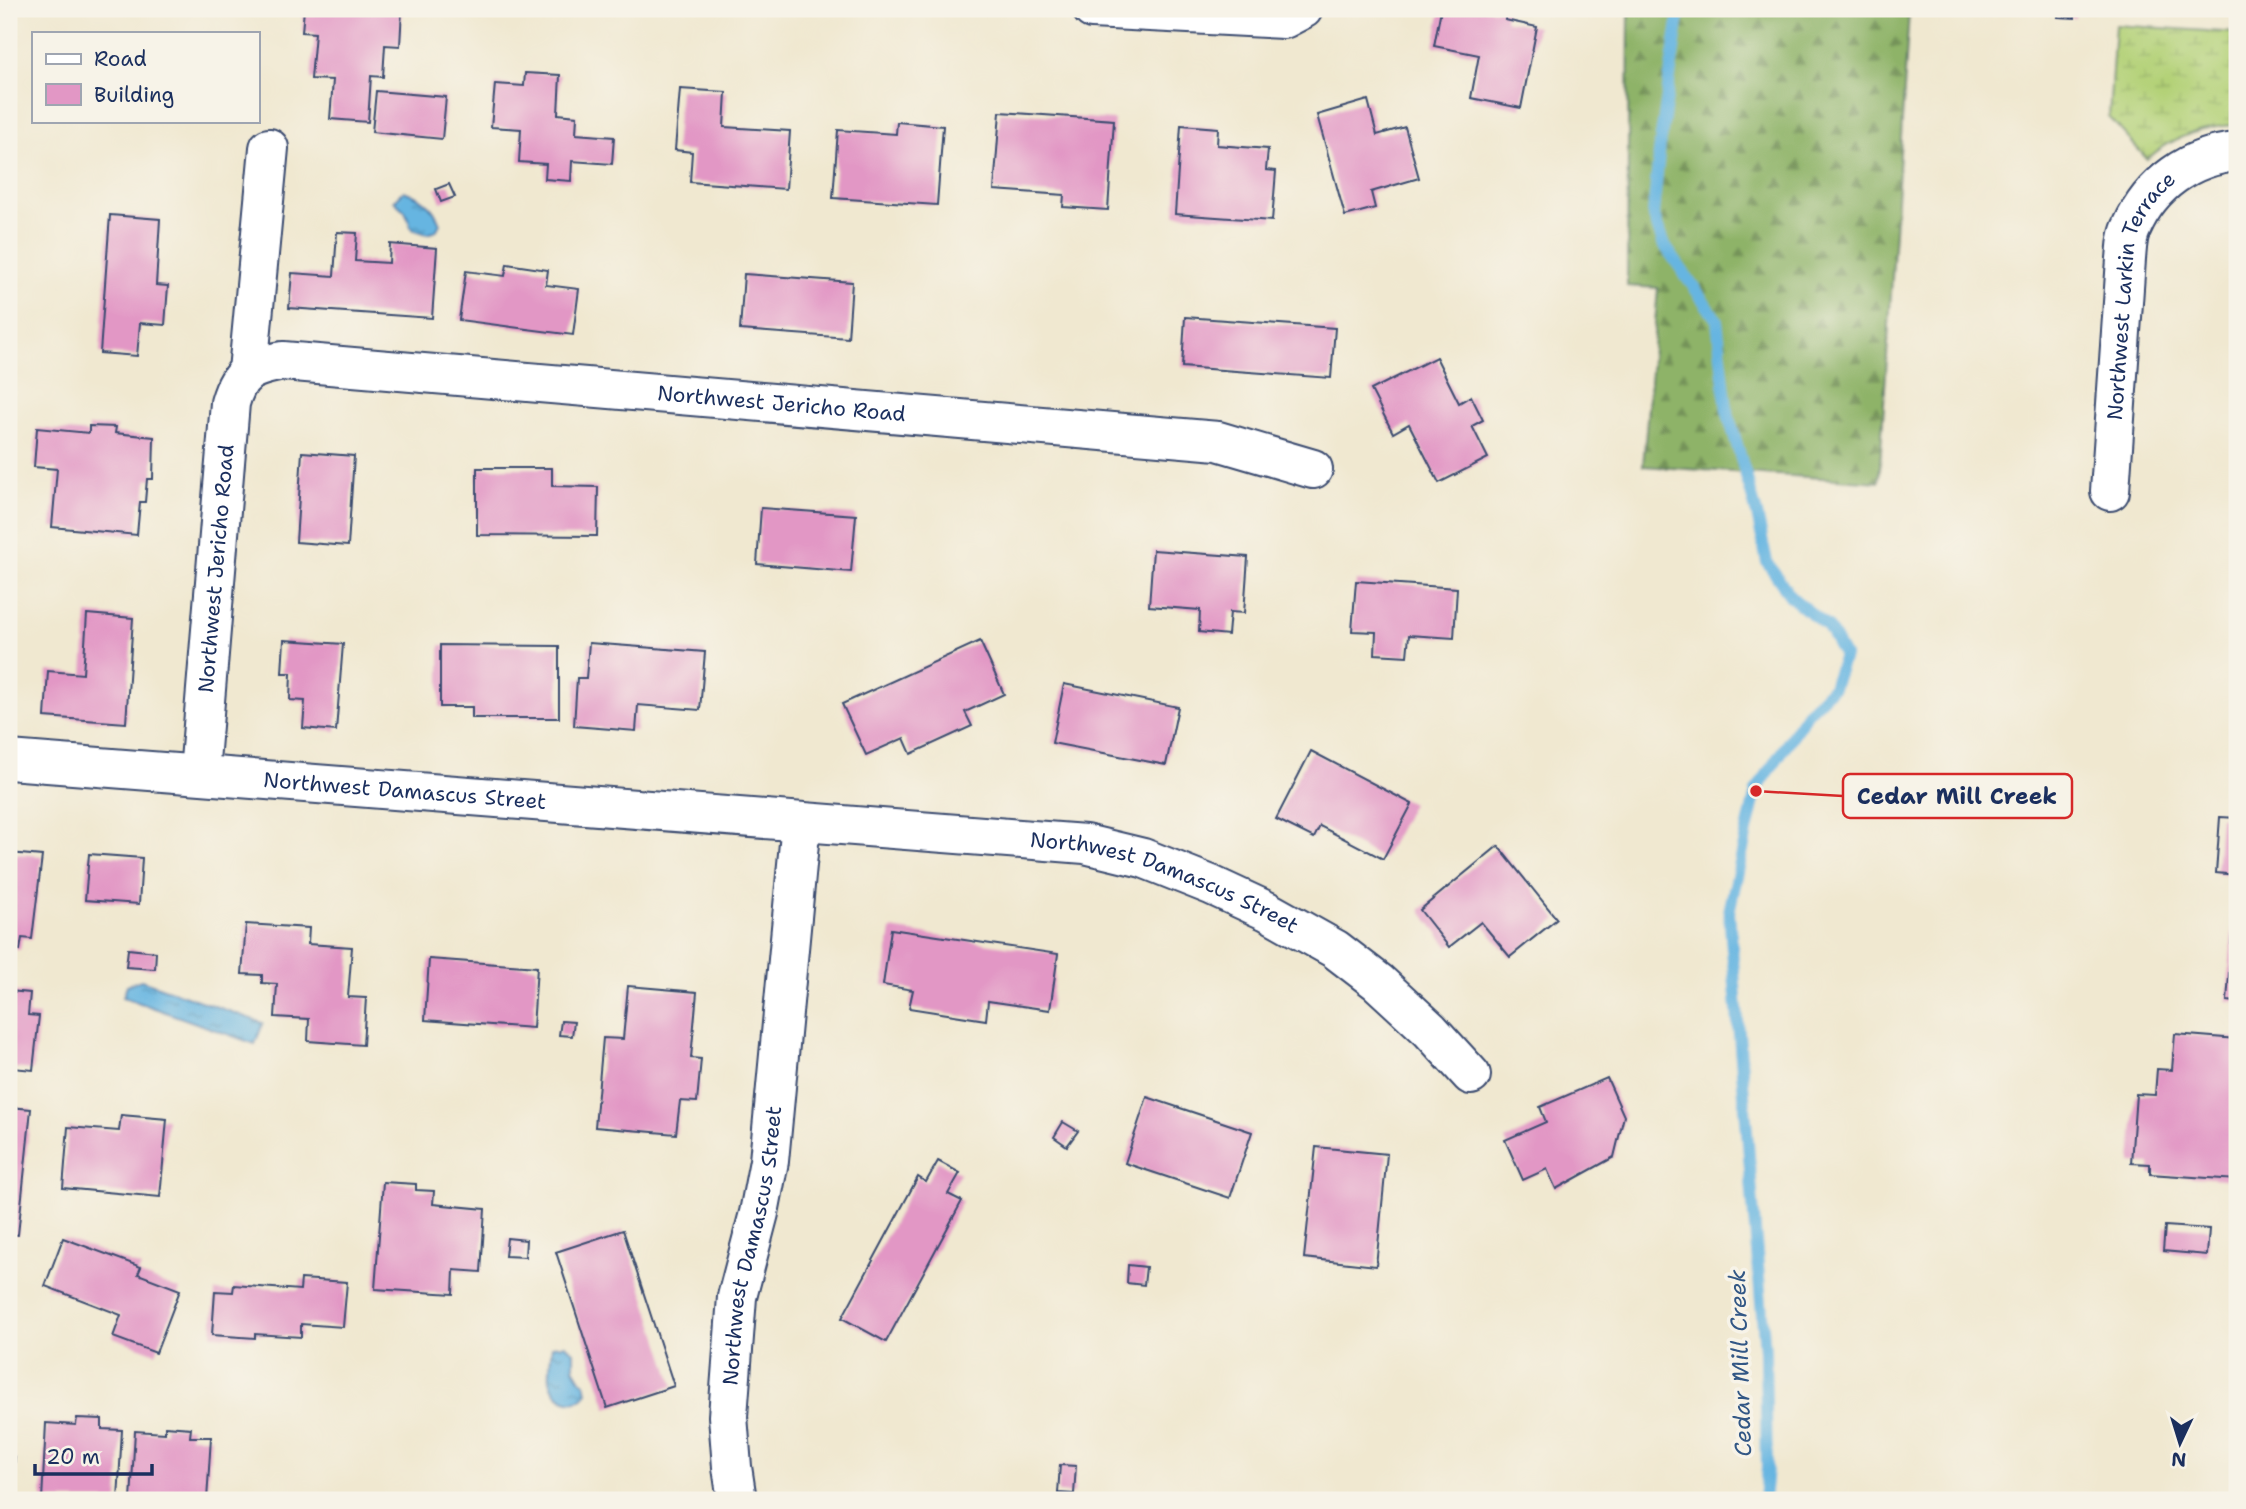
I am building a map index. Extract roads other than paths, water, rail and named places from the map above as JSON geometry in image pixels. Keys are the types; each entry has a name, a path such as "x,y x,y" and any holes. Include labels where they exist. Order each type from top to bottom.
{"street":[{"path":"1092,9 1293,14"},
{"name":"Northwest Jericho Road","path":"248,371 269,148"},
{"name":"Northwest Larkin Terrace","path":"2110,491 2130,229 2147,199 2169,177 2220,153 2237,152"},
{"name":"Northwest Jericho Road","path":"199,773 230,403 236,384 248,371 283,361 1218,440 1313,469"},
{"name":"Northwest Damascus Street","path":"9,760 1085,845 1143,858 1267,911 1335,949 1387,990 1430,1030 1471,1075"},
{"name":"Northwest Damascus Street","path":"737,1500 728,1416 737,1297 759,1213 769,1161 801,822"}],"water":[{"path":"404,191 431,207 440,224 436,231 427,234 412,229 405,211 394,201"},
{"path":"141,980 263,1023 255,1044 123,997 127,985"},
{"path":"565,1345 574,1352 574,1368 585,1383 587,1393 577,1401 560,1397 550,1380 552,1346"}],"waterway":[{"name":"Cedar Mill Creek","path":"1680,9 1660,144 1653,214 1663,243 1717,320 1727,410 1757,514 1767,562 1791,597 1828,627 1844,656 1833,687 1808,712 1756,791 1729,912 1765,1351 1767,1468 1764,1500"}],"place":[{"name":"Cedar Mill Creek","path":"1756,791"}]}
